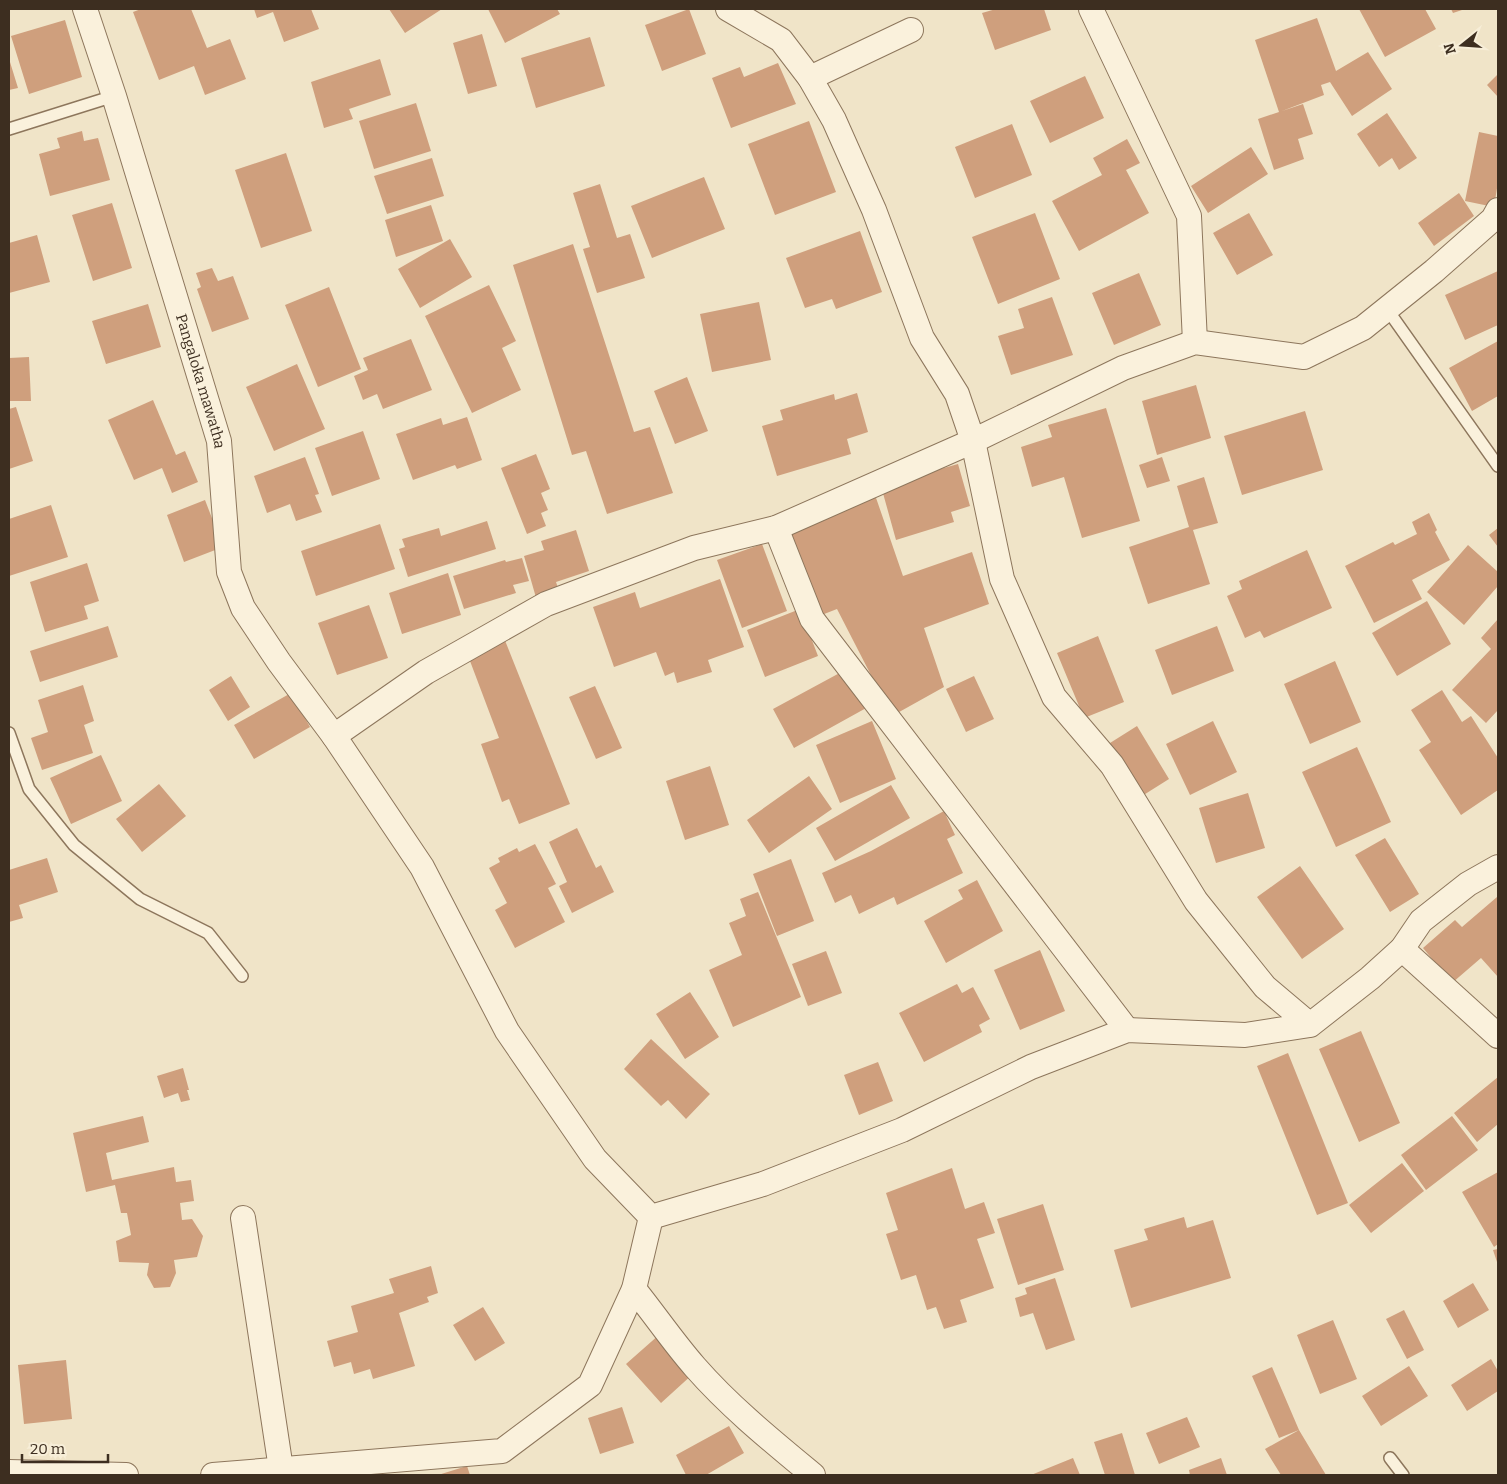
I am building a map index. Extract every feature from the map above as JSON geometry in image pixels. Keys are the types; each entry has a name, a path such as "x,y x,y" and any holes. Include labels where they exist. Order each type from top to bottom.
{"street":[{"name":"Pangaloka mawatha","path":"85,9 114,96 220,441 230,572 243,608 279,662 334,736 422,867 507,1031 595,1159 651,1217"},
{"path":"728,9 781,40 810,78 834,120 874,210 922,338 957,394 973,441 1002,579 1054,697 1112,765 1196,901 1265,987 1310,1025"},
{"path":"1092,9 1189,216 1195,342"},
{"path":"810,78 911,30"},
{"path":"334,736 426,672 546,604 694,548 776,528 973,441 1123,368 1195,342 1304,357 1363,328 1493,219 1498,210"},
{"path":"776,528 812,619 1127,1030"},
{"path":"213,1475 281,1469 360,1469 502,1451 590,1384 634,1289 651,1217 763,1184 902,1130 1031,1067 1127,1030 1245,1036 1310,1025 1370,978 1402,949 1421,921 1468,884 1498,867"},
{"path":"1402,949 1498,1036"},
{"path":"243,1218 281,1469"},
{"path":"634,1289 665,1332 716,1390 813,1475"},
{"path":"9,1472 126,1475"}],"lane":[{"path":"9,129 114,96"},
{"path":"1387,309 1498,466"},
{"path":"9,733 30,789 74,845 140,899 208,933 242,976"},
{"path":"1390,1458 1403,1475"}],"building":[{"path":"141,9 191,9 207,48 230,39 246,79 205,95 194,66 159,80 133,12"},
{"path":"254,9 311,9 319,29 284,42 273,12 257,18"},
{"path":"389,9 442,9 405,33"},
{"path":"488,9 557,9 560,14 505,43"},
{"path":"689,9 706,54 662,71 645,25"},
{"path":"996,9 1044,9 1051,30 995,50 982,13"},
{"path":"1359,9 1425,9 1436,29 1385,57"},
{"path":"1451,9 1465,9 1453,13"},
{"path":"1317,18 1336,71 1368,52 1392,89 1352,116 1330,82 1321,85 1324,95 1282,111 1303,104 1313,134 1298,139 1304,159 1274,170 1258,119 1279,112 1255,40"},
{"path":"65,20 82,77 29,94 11,36"},
{"path":"482,34 497,86 468,94 453,43"},
{"path":"590,37 605,86 536,108 521,58"},
{"path":"380,59 391,95 349,109 353,119 324,128 311,82"},
{"path":"9,63 18,88 9,90"},
{"path":"778,63 796,104 731,128 712,78 740,67 744,77"},
{"path":"1498,74 1498,97 1487,85"},
{"path":"1085,76 1104,118 1050,143 1030,101"},
{"path":"416,103 431,151 374,169 359,121"},
{"path":"1387,113 1417,158 1399,170 1392,158 1379,167 1357,134"},
{"path":"809,121 836,192 775,215 748,144"},
{"path":"1012,124 1032,175 975,198 955,147"},
{"path":"82,131 84,141 98,138 110,180 50,196 39,154 60,148 57,138"},
{"path":"1479,132 1498,136 1498,182 1494,207 1465,201"},
{"path":"1127,139 1140,163 1126,170 1149,213 1079,251 1052,201 1102,175 1093,158"},
{"path":"1251,147 1268,174 1208,213 1191,186"},
{"path":"286,153 312,231 261,248 235,170"},
{"path":"432,158 444,196 387,214 374,176"},
{"path":"704,177 725,229 652,258 631,206"},
{"path":"600,184 617,238 630,234 645,278 597,293 583,249 590,247 573,193"},
{"path":"1459,193 1474,216 1434,246 1418,223"},
{"path":"112,203 132,268 93,281 72,215"},
{"path":"431,205 443,241 396,257 385,220"},
{"path":"1035,213 1060,279 998,304 972,237"},
{"path":"1249,213 1273,255 1237,275 1213,233"},
{"path":"860,231 882,292 836,309 832,299 805,308 786,258"},
{"path":"37,235 50,282 9,293 9,243"},
{"path":"450,239 472,277 420,308 398,269"},
{"path":"573,244 634,432 650,427 673,493 607,514 586,451 572,455 513,265"},
{"path":"212,268 218,281 233,276 249,319 212,332 197,289 201,287 196,273"},
{"path":"1498,271 1498,325 1465,340 1445,295"},
{"path":"1139,273 1161,325 1114,345 1092,293"},
{"path":"489,285 516,341 502,348 521,390 472,413 425,316"},
{"path":"329,287 361,369 318,387 285,305"},
{"path":"1052,297 1073,355 1011,375 998,336 1024,328 1018,309"},
{"path":"759,302 771,360 712,372 700,314"},
{"path":"148,304 161,347 106,364 92,321"},
{"path":"411,339 432,390 383,409 377,394 363,400 354,376 368,370 363,358"},
{"path":"1498,341 1498,396 1472,411 1449,368"},
{"path":"29,357 31,401 9,401 9,358"},
{"path":"297,364 325,429 274,451 246,387"},
{"path":"687,377 708,431 675,444 654,391"},
{"path":"1196,385 1211,438 1157,455 1142,401"},
{"path":"857,393 868,432 847,439 851,454 777,476 762,426 783,420 780,410 834,394 835,400"},
{"path":"153,400 176,455 185,451 198,482 172,493 162,468 134,480 108,420"},
{"path":"16,407 33,461 9,469 9,409"},
{"path":"1106,408 1140,521 1082,538 1064,477 1032,487 1021,447 1052,437 1048,425"},
{"path":"1305,411 1323,470 1242,495 1224,436"},
{"path":"467,417 482,460 457,469 455,465 413,480 396,434 441,418 443,425"},
{"path":"363,431 380,479 332,496 315,448"},
{"path":"536,454 550,489 541,493 548,510 541,513 546,526 527,534 501,468"},
{"path":"305,457 319,494 315,495 322,512 296,521 290,504 267,513 254,476"},
{"path":"1162,457 1170,481 1147,488 1139,465"},
{"path":"958,464 970,506 951,512 954,522 896,540 881,486"},
{"path":"1204,477 1218,523 1193,530 1210,584 1148,604 1129,547 1189,527 1177,486"},
{"path":"874,492 903,576 972,552 989,604 924,628 944,687 892,716 837,609 819,616 783,529"},
{"path":"205,500 223,547 184,562 167,515"},
{"path":"51,505 68,557 9,576 9,519"},
{"path":"1429,513 1437,530 1435,532 1450,560 1412,580 1422,599 1374,623 1345,566 1393,542 1395,545 1417,534 1412,522"},
{"path":"487,521 496,549 408,577 399,549 405,547 402,539 439,528 441,536"},
{"path":"380,524 395,569 316,596 301,551"},
{"path":"1498,528 1498,547 1489,535"},
{"path":"576,530 589,571 556,582 560,594 537,601 524,556 544,550 541,541"},
{"path":"762,544 787,611 742,628 717,560"},
{"path":"1468,545 1498,572 1498,586 1464,625 1427,592"},
{"path":"1307,550 1332,608 1264,638 1260,631 1245,638 1227,596 1242,589 1239,581"},
{"path":"522,558 529,581 513,585 516,593 464,609 453,576 505,560 506,562"},
{"path":"87,563 99,601 84,606 88,619 45,632 30,582"},
{"path":"448,573 461,615 402,634 389,593"},
{"path":"720,579 744,647 708,660 712,672 677,683 674,672 665,676 656,652 614,667 593,607 635,592 640,608"},
{"path":"1427,601 1451,644 1397,676 1372,633"},
{"path":"369,605 388,658 337,675 318,623"},
{"path":"800,609 818,656 765,677 747,630"},
{"path":"1498,619 1498,710 1486,723 1452,690 1491,649 1481,638"},
{"path":"108,626 118,657 40,682 30,651"},
{"path":"1217,626 1234,671 1172,695 1155,650"},
{"path":"1098,636 1124,702 1084,718 1057,653"},
{"path":"504,638 570,804 519,824 509,799 502,802 481,744 499,738 467,653"},
{"path":"1335,661 1361,722 1310,744 1284,684"},
{"path":"847,669 868,707 794,748 773,709"},
{"path":"231,676 250,707 228,721 209,690"},
{"path":"974,676 994,719 966,732 946,689"},
{"path":"83,685 94,721 84,725 93,753 42,770 31,738 48,732 38,700"},
{"path":"595,686 622,748 596,759 569,697"},
{"path":"1442,690 1462,722 1471,716 1498,758 1498,790 1461,815 1419,750 1431,742 1411,710"},
{"path":"291,693 310,727 254,759 234,725"},
{"path":"872,721 896,779 840,803 816,745"},
{"path":"1213,721 1237,772 1190,795 1166,744"},
{"path":"1137,726 1169,779 1142,796 1110,743"},
{"path":"1357,747 1391,822 1336,847 1302,772"},
{"path":"101,755 122,801 71,824 50,778"},
{"path":"710,766 729,825 685,840 666,781"},
{"path":"809,776 832,809 769,853 747,820"},
{"path":"159,784 186,816 142,852 116,819"},
{"path":"891,785 910,818 835,861 816,828"},
{"path":"1248,793 1265,848 1216,863 1199,808"},
{"path":"944,811 955,835 947,839 963,873 897,905 894,897 859,914 851,895 835,903 822,873 871,851"},
{"path":"577,828 596,868 601,865 614,892 572,913 559,886 567,882 549,842"},
{"path":"1385,838 1419,894 1390,912 1355,855"},
{"path":"535,844 556,884 548,888 565,922 515,948 495,910 507,903 489,868 500,862 498,858 517,848 519,852"},
{"path":"47,858 58,892 19,905 23,918 9,922 9,870"},
{"path":"791,859 814,921 777,936 753,874"},
{"path":"1300,866 1344,929 1302,959 1257,897"},
{"path":"977,880 1003,931 946,963 924,921 963,899 958,890"},
{"path":"758,892 801,997 733,1027 709,970 742,955 729,923 746,916 740,899"},
{"path":"1497,897 1498,977 1481,958 1452,983 1423,948 1455,920 1462,927"},
{"path":"1040,950 1065,1011 1020,1030 994,970"},
{"path":"826,951 842,993 808,1006 792,964"},
{"path":"957,984 962,993 973,987 990,1019 979,1025 982,1032 924,1062 899,1013"},
{"path":"690,992 719,1037 685,1059 656,1014"},
{"path":"1361,1031 1400,1123 1359,1142 1319,1049"},
{"path":"651,1039 710,1094 686,1119 668,1100 661,1106 624,1069"},
{"path":"1288,1053 1348,1203 1317,1215 1257,1066"},
{"path":"878,1062 893,1101 859,1115 844,1075"},
{"path":"183,1068 190,1100 181,1102 178,1093 164,1098 157,1076"},
{"path":"1498,1077 1498,1124 1477,1142 1454,1113"},
{"path":"143,1116 149,1142 106,1153 112,1180 174,1167 176,1182 191,1180 194,1201 180,1203 182,1220 192,1219 203,1236 197,1257 174,1260 176,1273 170,1287 154,1288 147,1275 149,1263 119,1262 116,1241 131,1235 127,1213 121,1213 115,1185 86,1192 73,1133"},
{"path":"1452,1116 1478,1150 1426,1190 1401,1155"},
{"path":"1402,1163 1424,1191 1371,1233 1349,1205"},
{"path":"952,1168 965,1209 984,1202 995,1233 977,1239 994,1288 960,1300 967,1322 944,1329 936,1307 927,1310 916,1275 901,1280 886,1234 898,1230 886,1193"},
{"path":"1498,1172 1498,1244 1494,1247 1462,1192"},
{"path":"1043,1204 1064,1270 1018,1285 997,1219"},
{"path":"1184,1217 1187,1228 1213,1220 1231,1278 1131,1308 1114,1250 1148,1240 1144,1229"},
{"path":"1498,1249 1498,1265 1493,1250"},
{"path":"431,1266 438,1293 427,1297 429,1302 399,1313 415,1366 373,1379 370,1369 354,1374 351,1362 334,1367 327,1341 358,1332 351,1306 394,1293 389,1279"},
{"path":"1055,1278 1075,1340 1046,1350 1033,1313 1020,1317 1015,1298 1027,1294 1025,1288"},
{"path":"1473,1283 1489,1310 1458,1328 1443,1301"},
{"path":"483,1307 505,1343 475,1361 453,1325"},
{"path":"1404,1310 1424,1350 1407,1359 1386,1319"},
{"path":"1333,1320 1357,1379 1320,1394 1297,1335"},
{"path":"660,1334 694,1373 661,1403 626,1364"},
{"path":"1491,1359 1498,1371 1498,1391 1467,1411 1451,1385"},
{"path":"66,1360 72,1419 24,1424 18,1365"},
{"path":"1409,1366 1428,1396 1381,1426 1362,1396"},
{"path":"1272,1367 1299,1430 1279,1438 1252,1376"},
{"path":"622,1407 634,1443 600,1454 588,1418"},
{"path":"1187,1417 1200,1447 1159,1464 1146,1433"},
{"path":"729,1426 744,1453 706,1475 686,1475 676,1455"},
{"path":"1299,1430 1326,1475 1281,1475 1265,1449"},
{"path":"1122,1433 1135,1475 1105,1475 1094,1442"},
{"path":"1073,1458 1080,1475 1031,1475"},
{"path":"1221,1458 1227,1475 1190,1475 1189,1470"},
{"path":"467,1466 470,1475 438,1475"}]}
